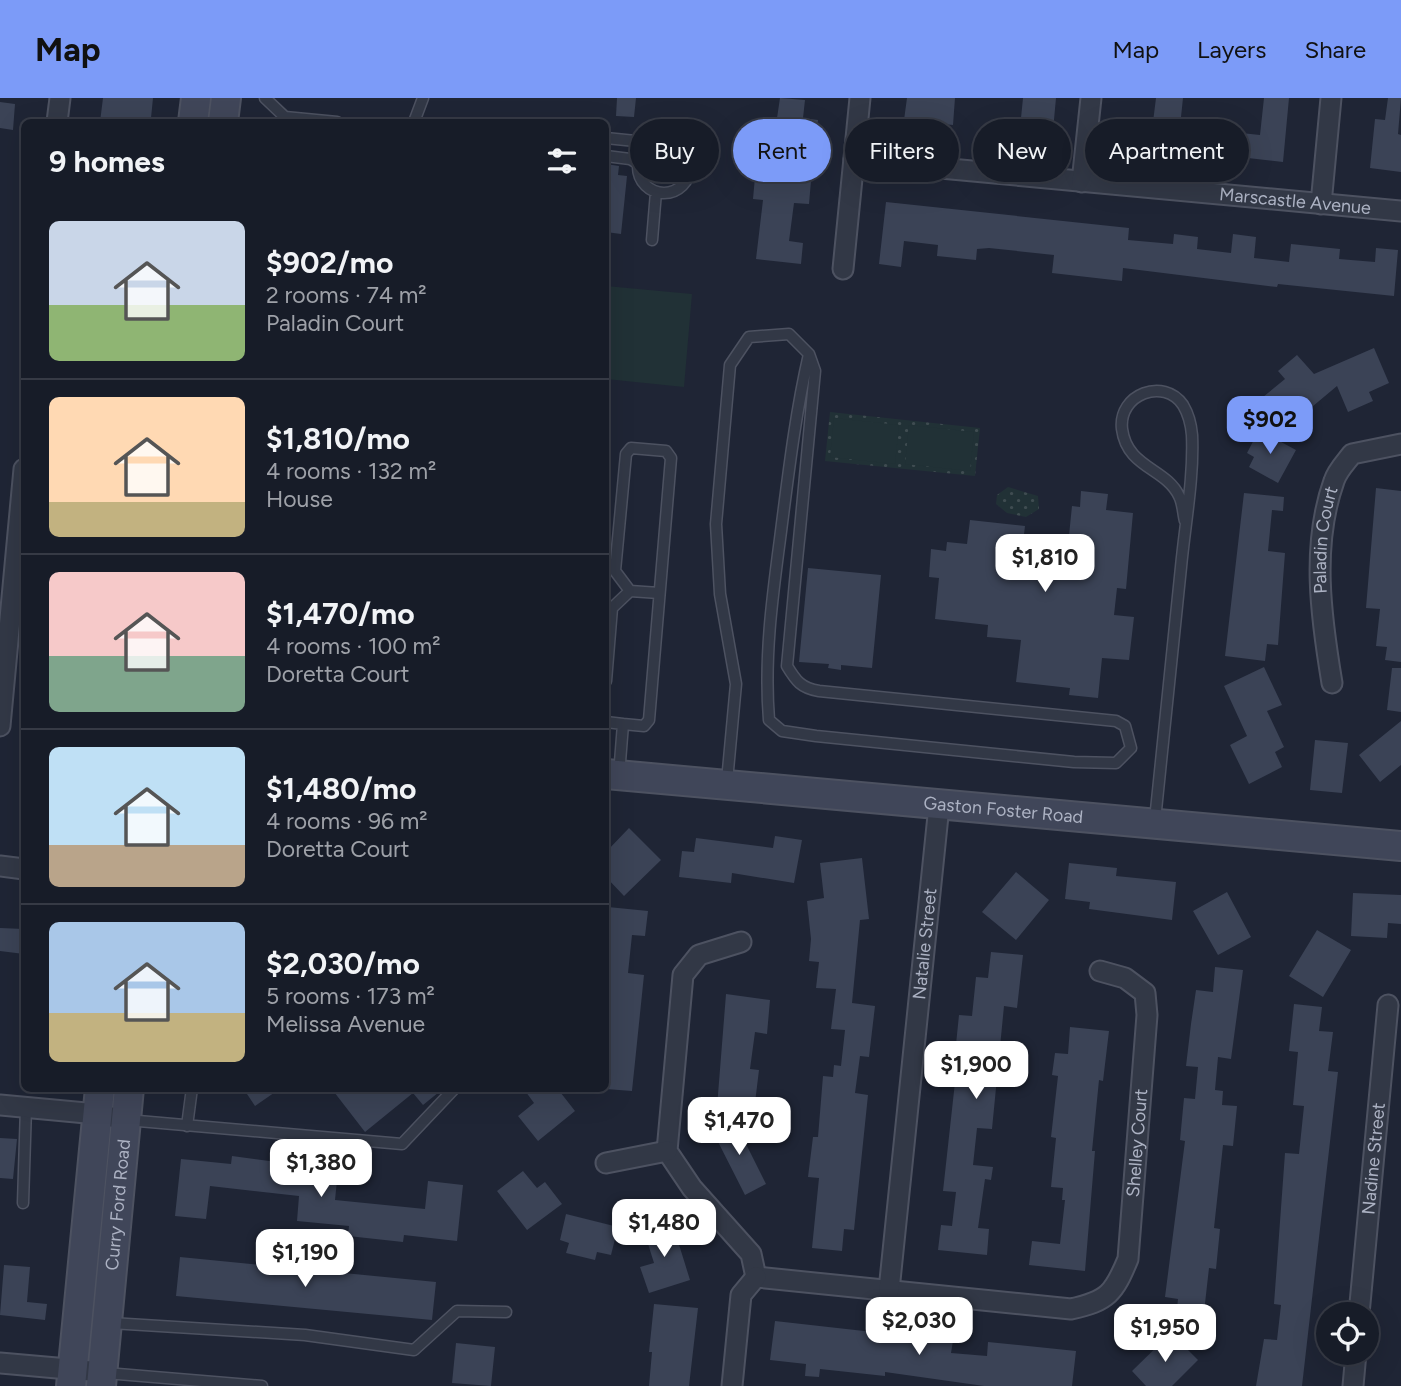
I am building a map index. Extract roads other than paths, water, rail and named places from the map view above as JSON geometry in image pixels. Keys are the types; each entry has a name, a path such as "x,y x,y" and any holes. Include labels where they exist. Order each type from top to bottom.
{"street":[{"path":"57,119 60,98"},
{"path":"193,119 196,98"},
{"path":"223,119 226,98"},
{"path":"858,119 860,98"},
{"path":"1082,182 1091,98"},
{"path":"1321,204 1331,98"},
{"name":"Marscastle Avenue","path":"959,170 1401,211"},
{"path":"843,269 852,182"},
{"name":"Paladin Court","path":"1332,683 1319,587 1326,512 1334,478 1352,454 1401,444"},
{"path":"0,726 21,501"},
{"name":"Gaston Foster Road","path":"612,774 939,806 1401,846"},
{"name":"Natalie Street","path":"889,1290 939,806"},
{"path":"0,866 21,869"},
{"path":"741,942 699,955 683,975 667,1151 692,1188 751,1254 756,1276"},
{"name":"Shelley Court","path":"889,1290 1071,1309 1097,1303 1116,1288 1128,1259 1146,1004 1145,993 1125,978 1100,971"},
{"name":"Nadine Street","path":"1360,1302 1388,1005"},
{"name":"Curry Ford Road","path":"102,1379 129,1092"},
{"path":"0,1105 26,1107 99,1101 126,1120"},
{"name":"Curry Ford Road","path":"72,1378 99,1101"},
{"path":"606,1163 667,1151"},
{"path":"756,1276 889,1290"},
{"path":"732,1386 741,1295 756,1276"},
{"path":"78,1319 107,1323"},
{"path":"0,1363 72,1378 102,1379"},
{"path":"1353,1386 1355,1365"}],"lane":[{"path":"265,98 285,117 306,119"},
{"path":"415,119 423,98"},
{"path":"609,138 630,140"},
{"path":"609,156 630,159"},
{"path":"644,182 656,192 665,193 681,187 684,182"},
{"path":"652,240 656,192"},
{"path":"726,785 736,684 720,594 716,524 730,365 749,337 789,334 809,354 815,370 787,666 794,680 804,688 819,691 1116,721 1125,726 1131,748 1125,758 1116,763 1074,762 817,736 782,731 769,720 766,677 772,599 790,454 809,354"},
{"path":"1155,824 1185,522 1192,436 1189,415 1180,401 1163,393 1144,392 1129,401 1122,415 1122,431 1128,450 1179,494 1185,522"},
{"path":"609,722 648,724 671,458 666,451 631,448 626,454 615,571 630,590 659,593"},
{"path":"609,644 612,608 630,590"},
{"path":"612,774 623,724"},
{"path":"187,1126 191,1092"},
{"path":"126,1120 402,1144 451,1092"},
{"path":"23,1203 26,1107"},
{"path":"107,1323 305,1335 414,1350 457,1311 506,1312"},
{"path":"102,1379 262,1386"}]}
